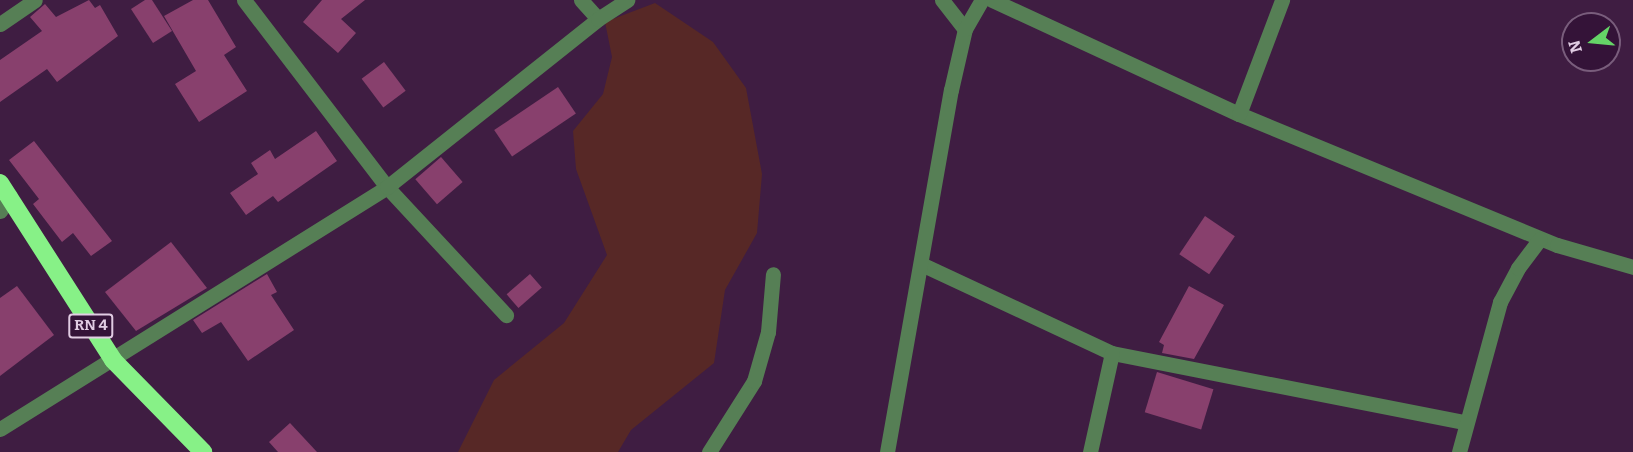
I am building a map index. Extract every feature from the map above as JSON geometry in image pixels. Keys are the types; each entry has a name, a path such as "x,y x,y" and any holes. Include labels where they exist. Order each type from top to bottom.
{"highway":[{"name":"RN 4","path":"3,197 113,360 203,452"}],"street":[{"path":"0,24 34,0"},
{"path":"244,0 387,187 506,315"},
{"path":"582,0 598,19"},
{"path":"0,429 387,187 598,19 627,0"},
{"path":"942,0 965,29"},
{"path":"887,452 965,29 982,0"},
{"path":"992,0 1239,114 1540,239 1633,267"},
{"path":"1239,114 1282,0"},
{"path":"1459,452 1464,422 1500,302 1518,268 1540,239"},
{"path":"921,264 1112,353 1464,422"},
{"path":"709,452 753,381 768,332 773,274"},
{"path":"1090,452 1112,353"}],"shaded area":[{"path":"655,3 713,42 746,88 762,174 757,233 725,290 714,363 631,430 618,452 458,452 494,380 564,323 607,255 576,169 573,131 603,94 612,57 605,22"}],"building":[{"path":"89,0 95,8 100,5 118,36 57,82 47,69 0,102 0,60 42,31 30,17 45,4 56,17"},
{"path":"145,0 152,0 172,31 153,43 131,9"},
{"path":"193,0 208,0 236,47 224,55 247,91 199,122 175,84 196,71 164,16"},
{"path":"322,0 365,0 341,19 356,33 338,53 303,22"},
{"path":"384,62 406,91 383,108 362,79"},
{"path":"558,87 576,114 512,157 494,130"},
{"path":"316,131 337,161 278,202 273,196 246,215 230,193 258,174 251,163 270,150 275,159"},
{"path":"34,141 112,241 91,256 73,233 62,242 33,204 39,199 9,160"},
{"path":"441,157 463,182 437,204 415,179"},
{"path":"1205,216 1235,236 1209,274 1179,254"},
{"path":"171,242 207,288 136,331 105,292"},
{"path":"267,274 277,292 271,295 294,330 248,361 221,322 202,333 193,320"},
{"path":"530,274 542,288 518,308 507,294"},
{"path":"17,286 54,335 0,376 0,298"},
{"path":"1189,286 1224,305 1194,359 1162,353 1164,345 1159,342"},
{"path":"1157,372 1213,389 1201,429 1145,412"},
{"path":"290,423 317,452 278,452 269,442"}]}
